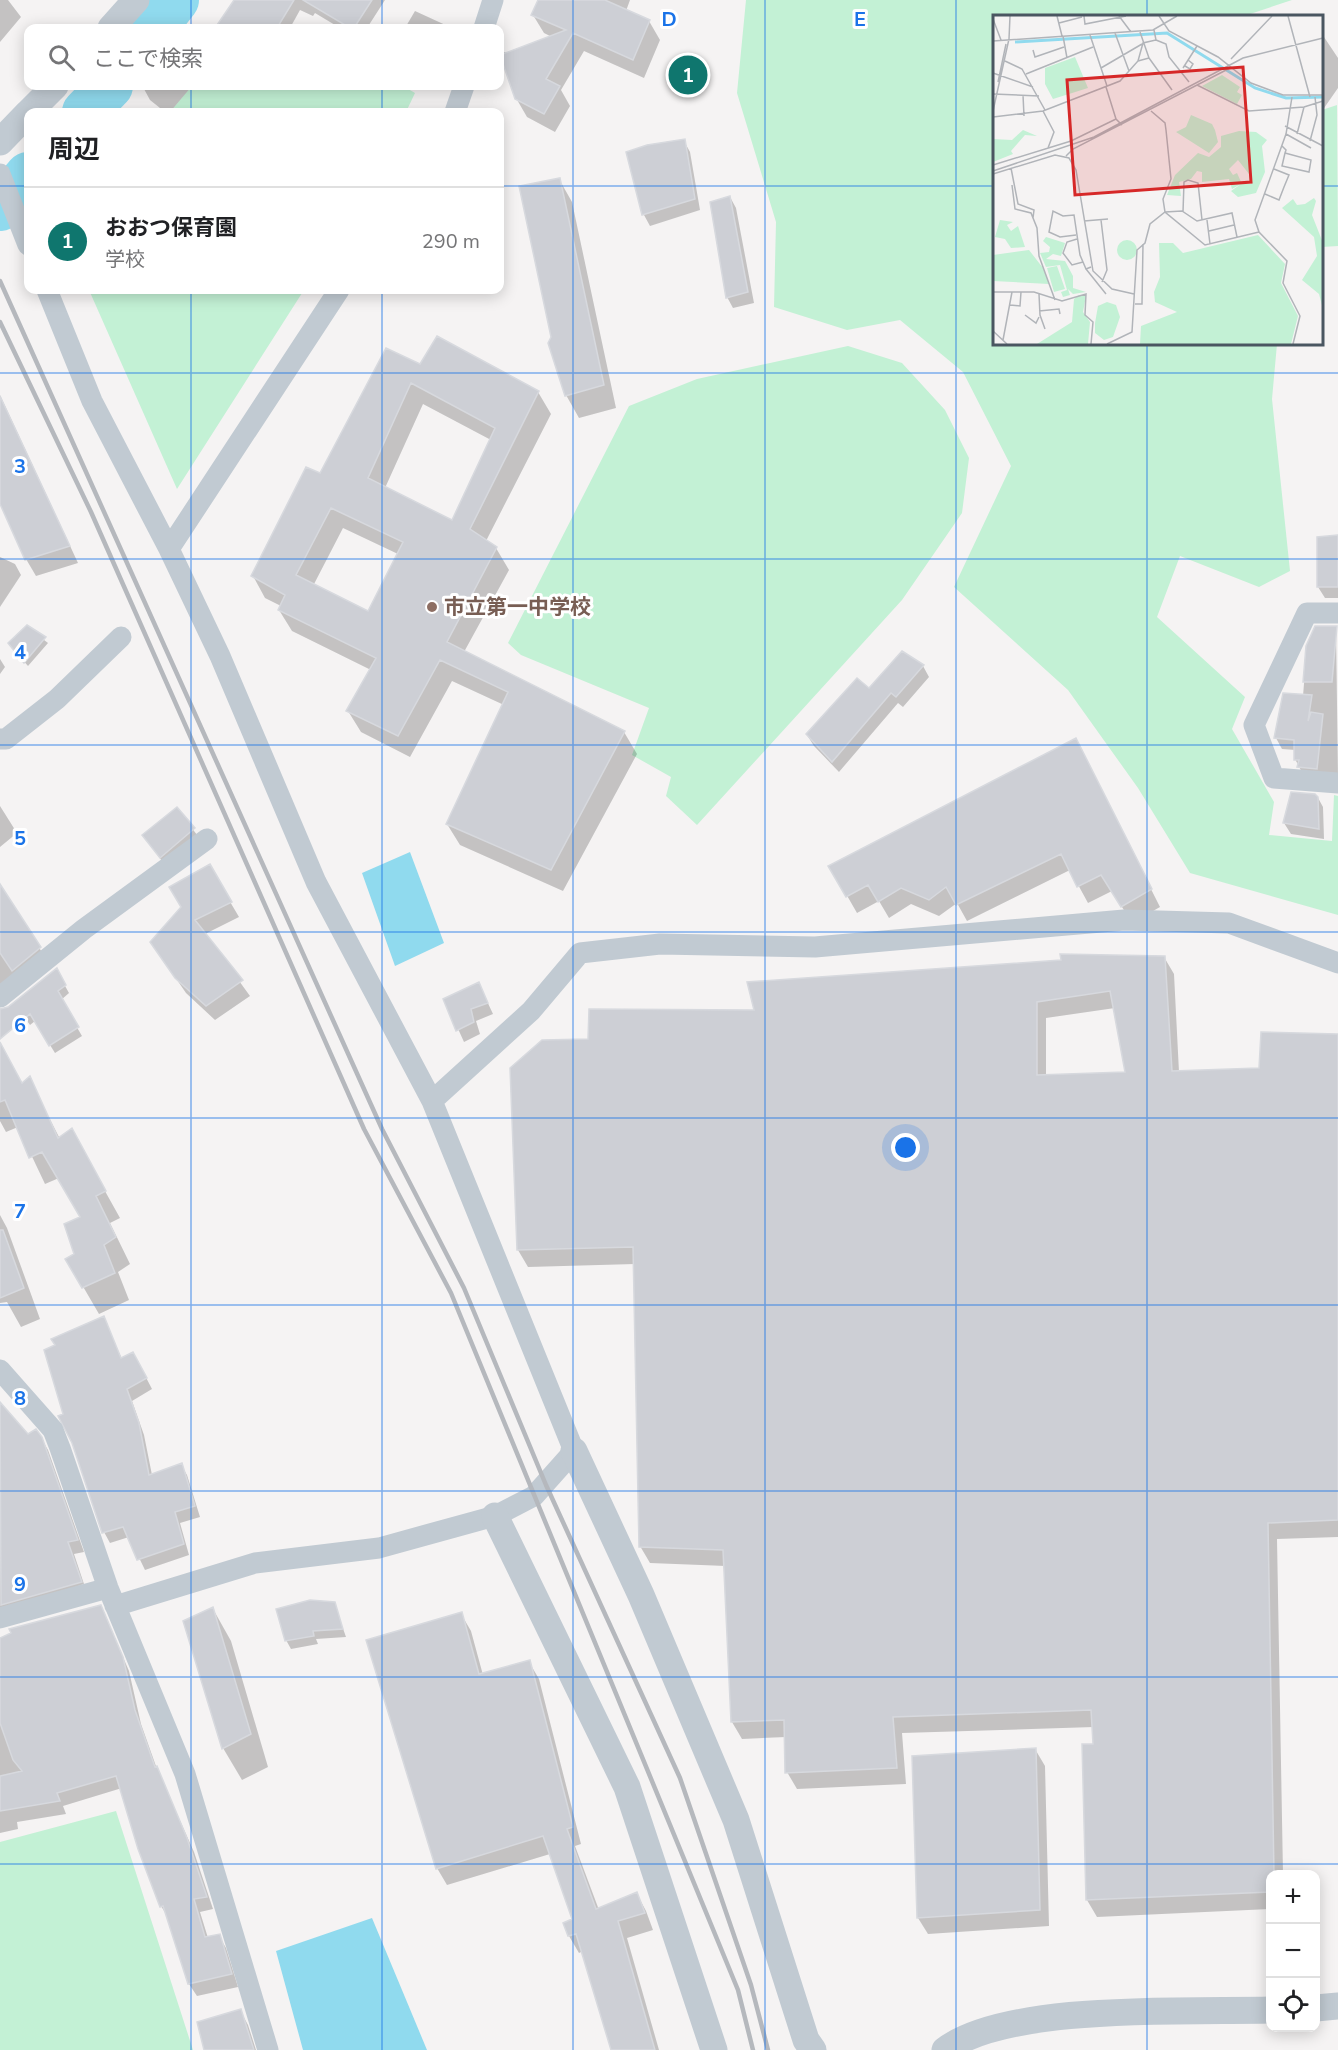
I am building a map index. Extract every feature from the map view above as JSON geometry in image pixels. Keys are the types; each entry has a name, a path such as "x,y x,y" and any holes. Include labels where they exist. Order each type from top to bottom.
{"street":[{"path":"115,24 136,0"},
{"path":"485,24 493,0"},
{"path":"34,108 52,90"},
{"path":"456,108 463,90"},
{"path":"0,142 24,118"},
{"path":"0,174 24,234"},
{"path":"49,294 92,400 169,549 220,656 316,882 432,1101 574,1451 641,1595 736,1820 806,2040 813,2050"},
{"path":"169,549 336,294"},
{"path":"1338,613 1307,613 1254,725 1274,777 1338,783"},
{"path":"0,740 6,739 57,699 121,636"},
{"path":"0,997 84,929 207,840"},
{"path":"432,1101 531,1011 580,953 660,944 814,946 1124,920 1229,923 1338,963"},
{"path":"0,1370 53,1430 112,1597 185,1774 268,2050"},
{"path":"0,1618 112,1597 255,1563 379,1548 495,1516 534,1496 574,1451"},
{"path":"495,1516 627,1787 714,2050"},
{"path":"1320,2008 1338,2006"},
{"path":"945,2050 990,2030 1058,2016 1266,2010"}],"green space":[{"path":"746,0 1292,0 1247,15 993,15 993,345 1277,345 1272,399 1290,571 1259,587 1180,556 1157,617 1245,697 1232,729 1274,802 1269,835 1332,841 1334,795 1338,796 1338,915 1190,873 1138,788 1068,690 954,587 1011,466 963,372 900,320 847,330 774,307 776,222 737,93"},
{"path":"189,90 410,90 415,93 408,108 173,108"},
{"path":"1337,105 1338,246 1323,247 1323,110"},
{"path":"91,294 301,294 177,489"},
{"path":"848,346 902,363 945,410 969,458 962,513 902,600 697,825 666,796 671,777 632,755 649,708 521,655 508,643 629,406 697,379"},
{"path":"116,1811 193,2050 0,2050 0,1842"}],"water":[{"path":"410,852 444,943 395,966 362,873"},
{"path":"372,1918 427,2050 303,2050 276,1951"}],"building":[{"path":"234,0 294,0 279,24 218,24"},
{"path":"303,0 372,0 357,24 343,24"},
{"path":"538,0 605,0 650,20 633,60 573,33 546,79 560,86 544,114 515,99 504,67 504,53 566,30 531,15"},
{"path":"685,139 695,199 642,215 626,152 647,145"},
{"path":"560,178 604,385 565,396 548,343 551,337 519,186"},
{"path":"730,196 748,292 726,298 710,202"},
{"path":"437,336 539,391 470,529 497,547 447,642 625,731 551,870 446,824 508,692 440,660 398,736 346,711 376,658 278,610 285,595 251,576 306,467 320,473 386,348 420,364","holes":["411,383 495,428 452,520 368,478","331,508 403,542 368,611 296,575"]},
{"path":"0,396 70,546 25,560 0,504"},
{"path":"1338,535 1338,587 1317,587 1317,537"},
{"path":"27,625 46,637 24,663 8,643"},
{"path":"1315,626 1337,626 1332,682 1303,682 1306,646"},
{"path":"902,651 924,665 896,697 891,693 832,762 806,734 857,678 869,688"},
{"path":"1283,693 1312,695 1308,721 1311,712 1323,714 1317,769 1297,767 1299,760 1294,760 1294,740 1274,738"},
{"path":"1076,738 1152,889 1121,907 1101,875 1077,887 1061,854 956,905 946,887 929,900 901,888 878,902 868,885 846,897 828,866"},
{"path":"1291,792 1315,794 1318,797 1319,829 1283,823"},
{"path":"177,807 195,828 160,858 142,835"},
{"path":"210,864 232,902 195,920 243,980 206,1006 175,978 150,942 181,907 169,887"},
{"path":"0,884 41,947 12,971 0,953"},
{"path":"1060,954 1165,956 1172,1071 1259,1068 1261,1032 1338,1034 1338,1520 1268,1523 1274,1870 1266,1870 1266,1892 1086,1900 1082,1744 1093,1744 1091,1710 893,1717 897,1768 785,1773 784,1720 731,1722 723,1550 639,1547 633,1247 517,1250 510,1068 542,1040 588,1039 589,1009 754,1010 747,982 1061,960","holes":["1110,991 1125,1072 1037,1075 1037,1002"]},
{"path":"57,968 66,985 58,991 79,1027 49,1046 30,1014 0,1039 0,1009 8,1007"},
{"path":"479,982 488,1003 471,1009 474,1022 456,1031 443,999"},
{"path":"0,1042 22,1083 30,1076 58,1138 72,1128 106,1191 96,1196 116,1237 104,1245 115,1273 82,1288 65,1259 74,1254 64,1224 80,1217 42,1152 29,1158 5,1100 0,1102"},
{"path":"0,1230 3,1230 24,1288 0,1298"},
{"path":"104,1316 121,1358 133,1352 147,1378 127,1389 139,1423 149,1475 182,1463 195,1506 175,1512 184,1544 137,1560 123,1527 102,1533 72,1443 58,1416 63,1414 44,1350 55,1345 51,1339"},
{"path":"0,1402 28,1434 36,1429 42,1437 78,1540 68,1542 82,1582 1,1605"},
{"path":"310,1600 335,1602 343,1629 313,1631 314,1636 285,1641 276,1609"},
{"path":"101,1605 123,1657 135,1710 155,1767 157,1766 187,1838 207,1897 194,1899 205,1937 220,1934 232,1974 188,1984 163,1906 160,1907 138,1849 116,1776 57,1793 60,1801 0,1811 0,1776 22,1771 13,1760 0,1723 0,1638 11,1633 9,1629"},
{"path":"213,1607 251,1734 222,1749 183,1621"},
{"path":"462,1612 479,1674 530,1660 573,1827 567,1829 596,1909 637,1892 645,1913 618,1921 655,2050 611,2050 576,1934 568,1936 563,1923 572,1919 543,1836 436,1869 366,1640"},
{"path":"1036,1748 1040,1910 917,1918 912,1756"},
{"path":"241,2009 254,2050 204,2050 197,2022"}],"waterway":[{"path":"157,24 176,0"},
{"path":"89,108 106,90"},
{"path":"0,208 24,180"}],"railway":[{"path":"0,281 382,1129 464,1288 546,1485 680,1778 751,1985 768,2050"},
{"path":"0,322 91,512 364,1129 451,1293 738,1990 753,2050"}],"place":[{"name":"おおつ保育園","path":"688,75"},
{"name":"市立第一中学校","path":"432,607"}]}
